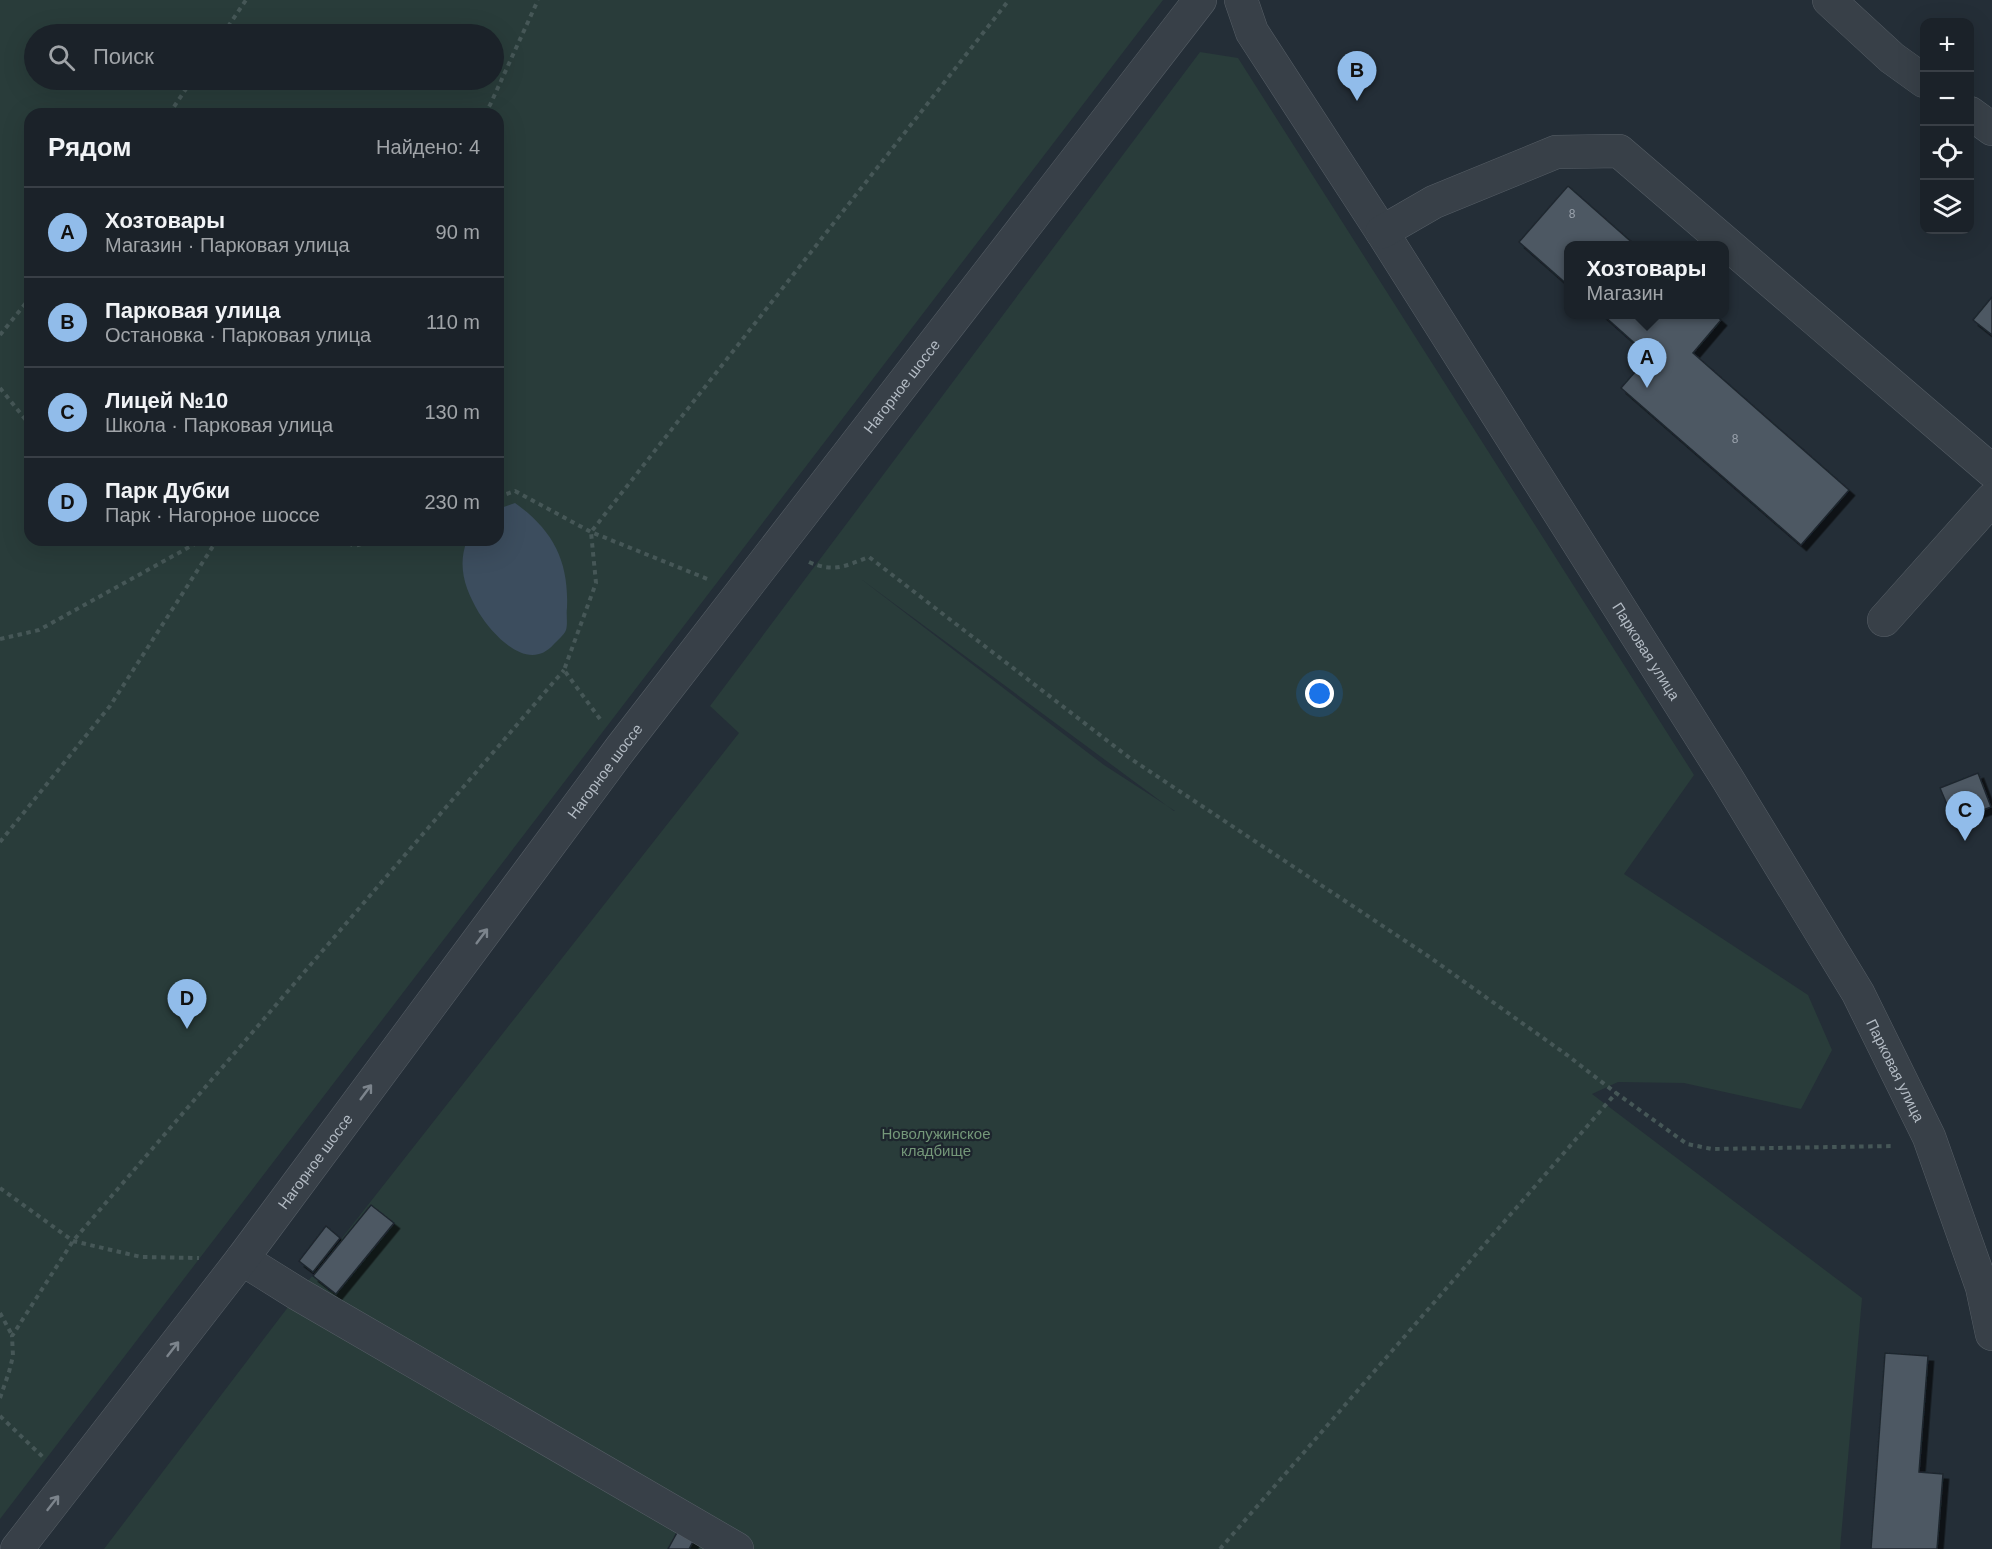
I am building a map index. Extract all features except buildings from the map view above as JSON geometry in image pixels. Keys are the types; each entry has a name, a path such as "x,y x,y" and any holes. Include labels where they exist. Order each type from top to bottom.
{"street":[{"name":"Нагорное шоссе","path":"17,1549 242,1259 621,748 1200,0"},
{"name":"Парковая улица","path":"1241,0 1252,32 1382,232 1727,778 1858,993 1929,1137 1982,1287 1992,1334"},
{"path":"1829,0 1892,58 1920,78"},
{"path":"1974,116 1992,129"},
{"path":"1382,232 1434,202 1556,152 1619,151 1724,241"},
{"path":"1729,245 1992,471"},
{"path":"1884,620 1992,499"},
{"path":"242,1259 298,1294 737,1549"}],"path":[{"path":"230,24 246,0"},
{"path":"504,74 538,0"},
{"path":"12,1336 73,1241 564,670 596,583 591,532 1009,0"},
{"path":"173,108 185,90"},
{"path":"488,108 497,90"},
{"path":"0,335 24,305"},
{"path":"0,388 24,418"},
{"path":"504,495 514,491 591,532 741,592"},
{"path":"0,639 39,630 191,546"},
{"path":"0,842 110,706 213,546"},
{"path":"776,547 825,569 847,565 869,557 1131,759 1428,956 1568,1055 1687,1144 1712,1149 1899,1146"},
{"path":"564,670 621,748"},
{"path":"1220,1549 1616,1093"},
{"path":"0,1188 73,1241 141,1257 242,1259"},
{"path":"0,1312 12,1336 13,1356 0,1398"},
{"path":"0,1416 38,1454"}],"green space":[{"path":"0,0 1163,0 0,1519"},
{"name":"Новолужинское кладбище","path":"1200,52 1238,58 1694,775 1624,874 1808,995 1832,1050 1801,1109 1684,1083 1618,1082 1592,1094 1862,1298 1840,1549 104,1549 298,1294 739,733 710,706","holes":["861,579 1167,806 1104,765"]}],"water":[{"path":"515,503 539,524 556,548 565,576 566,630 559,640 544,652 533,655 512,648 493,631 479,613 464,578 465,546 504,546 504,507"}],"place":[{"name":"Парковая улица","path":"1357,101"},
{"name":"Хозтовары","path":"1647,388"},
{"name":"Лицей №10","path":"1965,841"},
{"name":"Парк Дубки","path":"187,1029"}]}
